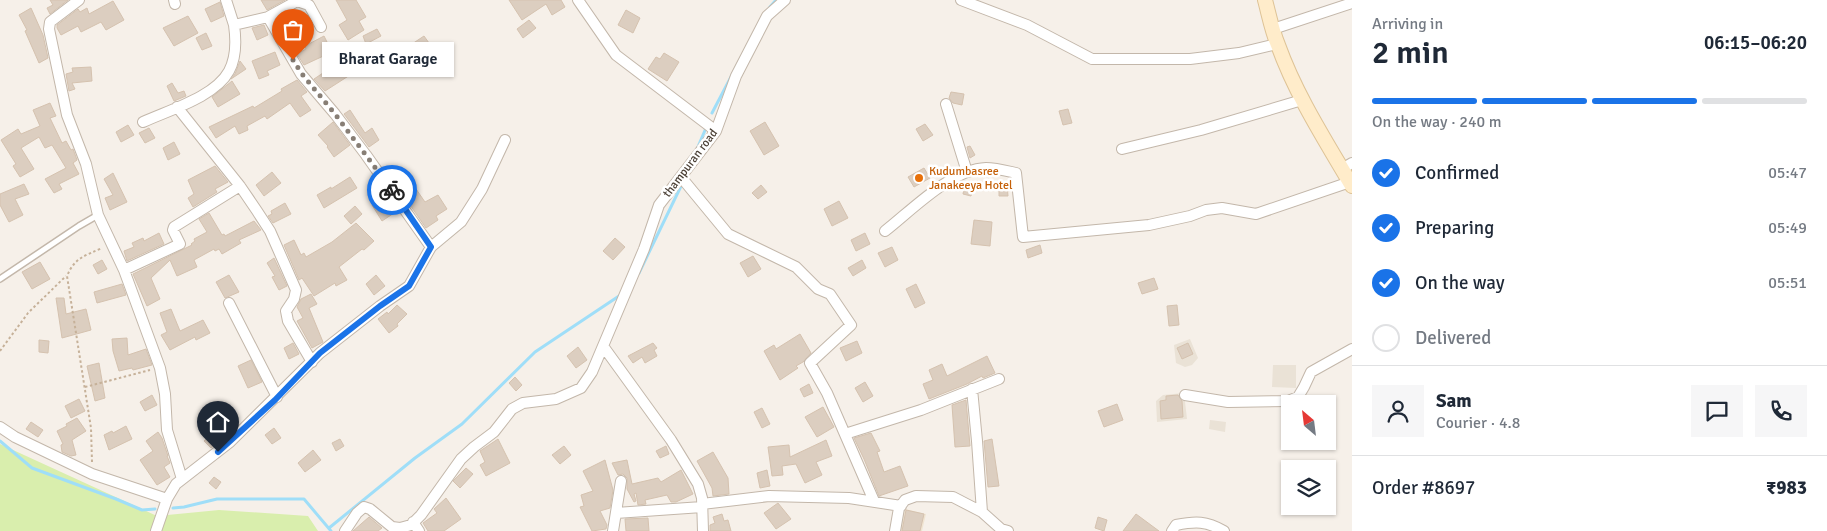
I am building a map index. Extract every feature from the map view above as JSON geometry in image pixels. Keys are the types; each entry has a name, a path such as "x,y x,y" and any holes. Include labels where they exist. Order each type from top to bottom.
{"street":[{"path":"79,0 50,22 49,29 67,115 86,164 98,215 124,270 160,368 165,394 167,430 174,459 182,479"},
{"path":"143,122 200,96 219,84 229,70 236,40 234,25 226,0"},
{"path":"234,25 268,17 297,0 309,5 321,27"},
{"path":"578,0 616,54 716,131"},
{"name":"thampuran road","path":"416,527 460,459 494,432 512,409 523,403 556,400 581,388 592,372 644,249 659,205 683,180 702,149 716,131 736,76 767,16 785,0"},
{"path":"961,0 1027,24 1092,59 1190,59 1239,53 1277,44"},
{"path":"885,231 934,191 968,172 986,168 1016,173 1023,237 1149,225 1190,216 1206,210 1222,208 1256,214 1351,184 1347,166 1302,100 1277,44 1265,0"},
{"path":"1273,29 1352,3"},
{"path":"268,17 302,74 366,155 431,247"},
{"path":"1122,149 1224,124 1302,100"},
{"path":"946,104 968,172"},
{"path":"178,107 240,186 270,231 296,290 294,299 286,311 286,316 312,362"},
{"path":"156,531 167,499 176,484 230,442 320,353 409,286 431,247 460,222 482,189 505,140"},
{"path":"683,180 728,234 796,267 818,289 830,294 851,325 810,363 827,393 874,501"},
{"path":"124,270 180,244 174,227 240,186"},
{"path":"230,303 277,397"},
{"path":"603,346 671,440 698,484 702,498 703,531"},
{"path":"1185,395 1228,402 1288,402 1298,397 1311,372 1352,349"},
{"path":"845,434 921,410 999,379"},
{"path":"972,390 982,512"},
{"path":"0,427 14,437 92,474 167,499"},
{"path":"613,531 621,481"},
{"path":"616,514 768,496 849,498 901,506"},
{"path":"895,531 901,506 906,500 916,496 953,497 982,512 1005,530"},
{"path":"345,531 357,513 364,507 370,509 392,527 416,527"},
{"path":"1172,531 1176,525 1194,521 1213,525 1224,531"}],"lane":[{"path":"0,279 98,215"}],"path":[{"path":"0,351 28,313 67,276 71,265 76,260 111,243"},
{"path":"67,276 91,428 92,474"},
{"path":"85,387 160,368"}],"shaded area":[{"path":"1190,339 1198,358 1192,365 1185,367 1176,363 1174,345"},
{"path":"1273,365 1296,365 1296,388 1272,387"},
{"path":"1184,393 1187,419 1157,422 1156,401 1163,395"},
{"path":"1210,420 1226,422 1225,432 1209,429"},
{"path":"901,508 926,514 922,531 897,531"}],"green space":[{"path":"0,444 157,516 219,510 308,516 318,531 0,531"}],"building":[{"path":"50,0 68,0 50,14 47,8 53,5"},
{"path":"261,0 285,0 267,10"},
{"path":"336,0 356,0 366,17 359,21 364,30 348,40 339,25 347,20"},
{"path":"509,0 561,0 565,7 552,15 546,4 522,20"},
{"path":"113,1 124,20 106,30 101,22 81,32 78,26 61,35 57,28 57,25 78,9 80,12 87,8 89,14"},
{"path":"220,2 224,16 211,22 205,9"},
{"path":"31,8 43,35 48,58 39,63 25,31 27,30 19,15"},
{"path":"626,10 640,18 633,33 618,25"},
{"path":"188,16 198,33 174,46 163,28"},
{"path":"529,20 536,28 523,38 517,29"},
{"path":"264,25 268,35 257,40 252,28"},
{"path":"377,29 381,36 366,44 363,36"},
{"path":"206,33 212,46 202,50 196,38"},
{"path":"324,36 332,52 304,65 297,54 306,49 305,46"},
{"path":"424,36 434,50 420,59 424,62 419,69 412,65 406,69 405,67 417,52 412,44"},
{"path":"275,52 280,65 267,71 269,75 259,79 252,61"},
{"path":"664,53 679,62 667,81 648,69 656,57 660,59"},
{"path":"240,61 246,69 231,79 235,74"},
{"path":"341,61 350,75 325,91 314,79"},
{"path":"91,67 92,81 72,83 75,89 69,91 66,74 73,72 72,68"},
{"path":"297,80 307,92 301,96 311,110 300,117 290,103 267,119 265,116 247,126 248,130 239,134 235,126 216,138 209,127 253,106 254,108"},
{"path":"232,81 240,94 218,107 212,97"},
{"path":"172,83 178,93 184,91 186,96 174,101 167,86"},
{"path":"951,92 964,94 962,105 953,103 949,98"},
{"path":"50,103 56,116 50,118 62,143 66,141 71,150 73,149 77,160 73,163 79,174 59,184 62,189 54,193 45,179 66,168 52,145 45,148 39,137 21,148 34,169 20,177 13,166 16,164 1,140 18,129 21,134 40,126 33,110"},
{"path":"1068,109 1072,123 1063,125 1059,111"},
{"path":"350,110 365,133 372,128 379,140 369,147 344,114"},
{"path":"333,122 350,145 334,157 328,146 318,135"},
{"path":"765,122 779,146 764,155 750,131"},
{"path":"925,124 933,135 923,141 916,129"},
{"path":"128,125 134,135 121,142 116,132"},
{"path":"149,128 155,138 145,143 139,133"},
{"path":"174,142 180,154 168,160 163,148"},
{"path":"970,146 975,155 970,158 967,147"},
{"path":"215,166 228,182 215,189 217,192 193,207 188,198 194,194 188,180"},
{"name":"Kudumbasree Janakeeya Hotel","path":"924,168 930,178 914,187 908,177"},
{"path":"272,172 281,183 264,196 256,185"},
{"path":"113,173 127,202 110,210 105,198 113,195 104,179"},
{"path":"350,177 357,188 324,208 317,195"},
{"path":"24,184 29,194 15,199 23,215 9,222 0,205 0,194"},
{"path":"965,184 973,186 971,196 963,194"},
{"path":"1007,184 1008,196 999,196 999,185"},
{"path":"407,185 410,192 416,189 425,202 438,195 447,209 436,216 438,220 426,228 399,189"},
{"path":"761,185 767,192 758,199 752,193"},
{"path":"377,186 397,211 382,221 372,205 377,202 368,193"},
{"path":"839,201 848,218 832,226 824,209"},
{"path":"285,203 291,214 273,223 268,216 272,214 271,211"},
{"path":"355,206 362,214 351,224 344,216"},
{"path":"209,213 222,235 224,234 225,236 254,221 261,230 239,240 241,243 222,254 219,249 215,251 214,249 194,260 197,267 177,276 170,260 151,278 160,299 147,306 133,274 192,245 195,241 194,239 207,232 199,219"},
{"path":"974,220 992,222 990,246 971,244"},
{"path":"356,223 374,241 339,267 347,280 336,286 335,283 314,296 302,278 299,280 284,245 294,240 301,255 304,253 306,257 332,242"},
{"path":"159,233 164,244 127,261 124,251 134,247 132,243 143,238 144,241"},
{"path":"865,233 870,244 856,251 851,240"},
{"path":"615,238 625,247 613,260 603,251"},
{"path":"1040,245 1042,253 1028,258 1026,250"},
{"path":"892,247 898,260 885,267 878,253"},
{"path":"753,256 761,269 748,277 740,263"},
{"path":"274,258 287,286 279,290 272,277 275,276 267,263"},
{"path":"102,260 107,269 98,274 93,265"},
{"path":"862,260 866,268 853,276 848,268"},
{"path":"40,262 50,279 32,289 22,272"},
{"path":"229,275 239,292 225,298 216,282"},
{"path":"376,275 385,286 374,295 366,284"},
{"path":"1154,278 1158,289 1142,294 1138,283"},
{"path":"122,284 126,295 97,303 94,292"},
{"path":"916,284 925,303 915,308 906,289"},
{"path":"311,294 317,304 309,308 323,342 312,348 297,321 303,318 297,307 301,299"},
{"path":"56,298 64,298 66,314 86,309 91,330 62,338"},
{"path":"397,305 407,314 397,324 398,326 389,333 378,319 387,312 388,314"},
{"path":"1177,305 1179,325 1169,326 1167,306"},
{"path":"171,309 180,331 203,320 210,333 196,340 195,337 170,350 161,335 167,332 160,313"},
{"path":"800,334 811,353 803,362 796,366 798,368 780,380 764,351 774,345 776,349"},
{"path":"127,338 128,355 146,349 152,365 133,370 132,368 119,371 113,351 112,339"},
{"path":"39,340 49,341 48,353 39,352"},
{"path":"857,341 862,353 846,361 840,348"},
{"path":"293,343 299,354 289,359 284,348"},
{"path":"653,343 657,348 654,350 657,356 645,363 642,357 633,363 628,356"},
{"path":"1188,343 1193,354 1182,359 1177,348"},
{"path":"578,347 587,360 576,368 567,356"},
{"path":"987,356 995,373 983,378 982,376 929,399 923,384 933,380 929,370 942,364 947,376"},
{"path":"251,360 262,382 248,388 238,366"},
{"path":"99,363 105,398 95,401 87,366"},
{"path":"515,377 522,385 516,391 509,383"},
{"path":"865,382 873,396 863,402 855,388"},
{"path":"809,384 813,393 804,397 800,389"},
{"path":"152,395 157,405 145,411 140,402"},
{"path":"1178,395 1182,401 1183,417 1161,419 1160,401 1166,400 1166,396"},
{"path":"79,399 85,411 71,418 65,406"},
{"path":"966,400 970,446 955,447 952,405"},
{"path":"1117,404 1123,420 1104,427 1098,411"},
{"path":"823,407 834,427 817,437 805,417"},
{"path":"762,408 770,424 762,428 754,412"},
{"path":"77,418 86,431 72,440 76,455 71,456 62,452 61,445 63,444 57,431"},
{"path":"229,419 234,428 211,448 204,441 219,427 218,424"},
{"path":"31,422 43,430 38,437 26,429"},
{"path":"126,426 132,439 109,450 104,435 112,431 113,433"},
{"path":"274,428 281,438 272,444 265,435"},
{"path":"158,432 162,438 170,463 164,467 170,477 157,485 140,460 153,451 146,441"},
{"path":"871,433 880,451 877,452 884,472 900,466 908,486 879,496 854,438"},
{"path":"340,439 344,446 336,451 332,443"},
{"path":"498,439 510,463 486,476 480,465 485,462 480,451"},
{"path":"992,439 999,486 988,487 984,441"},
{"path":"826,440 832,456 816,462 822,475 805,483 796,464 782,466 783,475 772,476 768,447 789,445 790,457"},
{"path":"564,446 571,455 560,464 552,455"},
{"path":"666,446 669,454 660,458 656,451"},
{"path":"313,450 321,460 305,472 298,463"},
{"path":"713,452 728,478 729,494 713,496 712,488 697,461"},
{"path":"605,460 613,490 610,508 600,511 607,525 606,529 592,531 580,507 584,506 581,495 593,491 583,471"},
{"path":"627,460 632,484 658,478 661,482 681,470 693,494 676,502 671,502 667,495 645,500 646,504 638,505 636,493 634,494 636,501 634,502 627,489 627,478 623,474 618,475 612,463"},
{"path":"466,468 473,474 460,488 453,481"},
{"path":"767,470 770,486 760,488 757,473"},
{"path":"214,477 221,482 216,489 209,483"},
{"path":"446,498 461,519 444,531 428,531 423,523 437,513 434,509"},
{"path":"778,503 791,519 776,529 764,513"},
{"path":"906,510 924,514 920,531 902,531"},
{"path":"722,514 724,521 728,520 731,531 710,531 710,525 715,523 713,517"},
{"path":"1136,514 1159,531 1123,531"},
{"path":"369,517 382,528 378,531 353,531"},
{"path":"1098,517 1107,520 1104,531 1095,528"},
{"path":"648,518 649,531 626,531 625,519"}],"waterway":[{"path":"770,7 776,0"},
{"path":"712,113 763,16"},
{"path":"697,149 706,128"},
{"path":"639,273 683,182"},
{"path":"329,528 415,458 462,424 535,352 622,294"},
{"path":"0,441 32,468 142,510 155,509"},
{"path":"173,508 217,499 304,499 331,531"}],"way so far":[{"path":"293,60 392,190"}],"place":[{"name":"Bharat Garage","path":"293,60"},
{"name":"Kudumbasree Janakeeya Hotel","path":"919,178"}],"route":[{"path":"218,452 275,400 320,353 409,286 431,247 392,190"}]}
